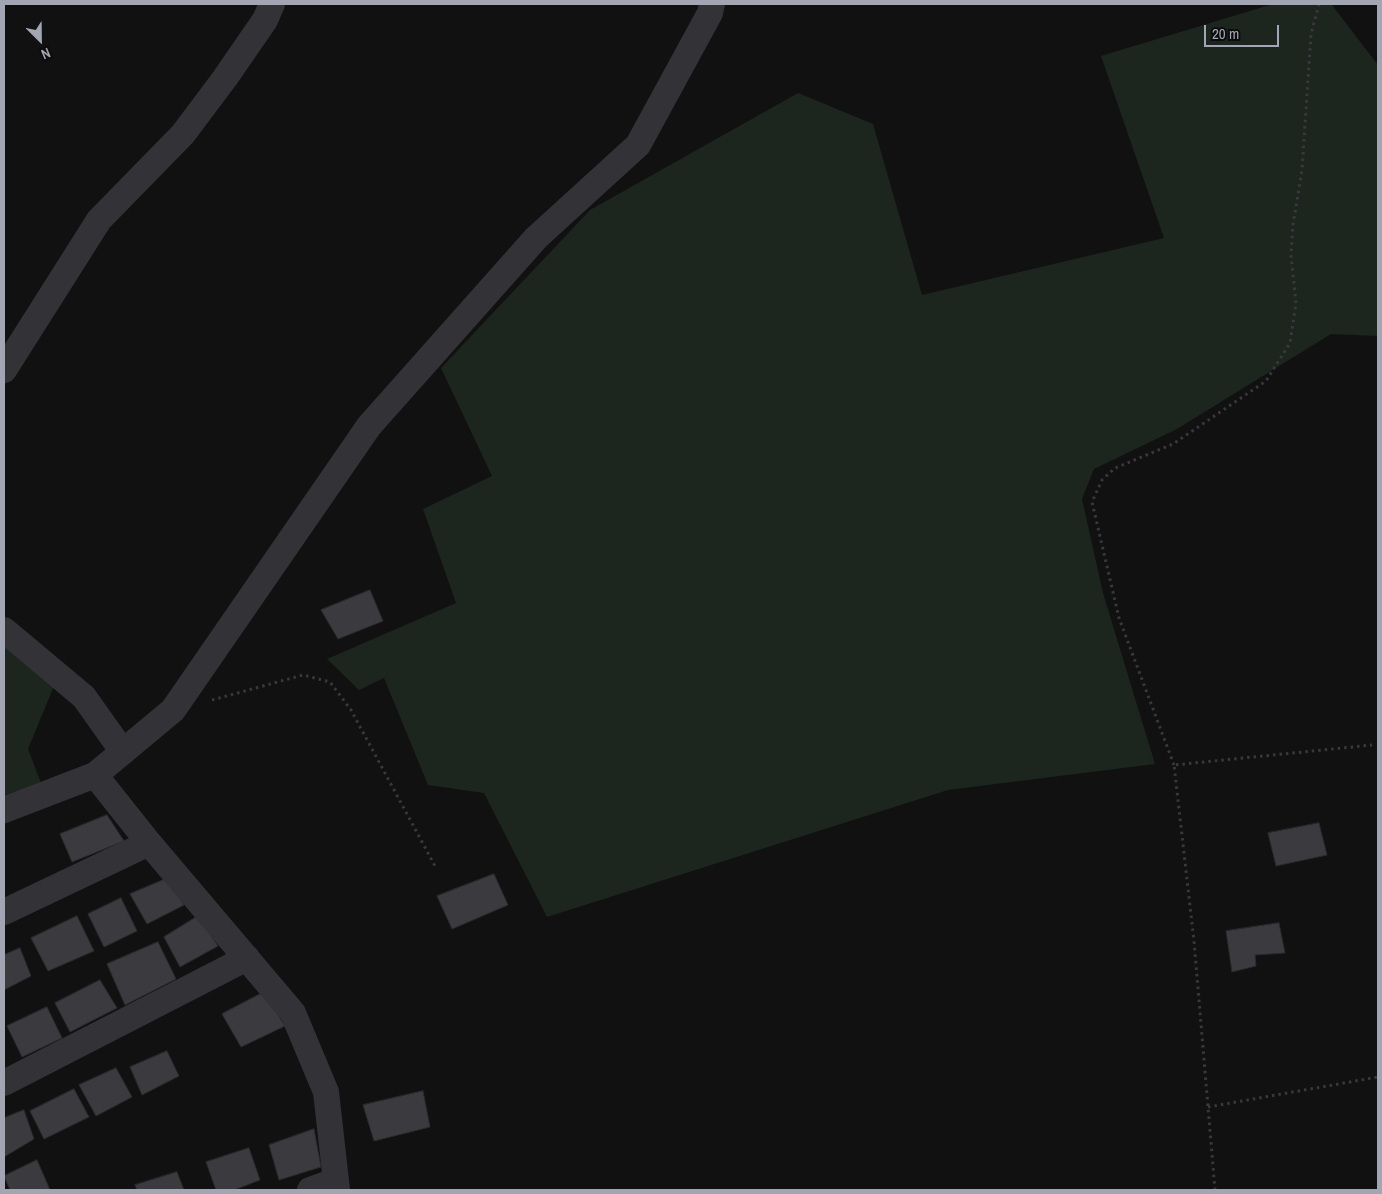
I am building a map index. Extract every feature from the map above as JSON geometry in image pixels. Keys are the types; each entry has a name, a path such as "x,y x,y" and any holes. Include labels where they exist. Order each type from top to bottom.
{"street":[{"path":"4,370 99,220 183,134 265,20 272,4"},
{"path":"4,810 95,775 173,710 369,426 536,238 638,146 710,13 712,4"},
{"path":"4,630 84,697 123,752"},
{"path":"95,775 149,843 293,1013 326,1092 336,1186 310,1190"},
{"path":"4,912 149,843"},
{"path":"4,1083 248,958"}],"path":[{"path":"1215,1190 1194,941 1174,765 1119,618 1092,502 1102,480 1115,468 1173,444 1266,381 1290,343 1296,303 1291,255 1293,225 1302,170 1311,34 1320,4"},
{"path":"210,700 303,675 330,682 351,710 435,866"},
{"path":"1174,765 1372,745"},
{"path":"1208,1107 1378,1077"}],"shaded area":[{"path":"1273,4 1332,5 1378,65 1378,336 1331,334 1177,429 1094,469 1082,499 1103,593 1155,764 948,790 547,917 484,793 428,785 384,678 359,690 327,659 456,603 423,509 492,476 441,368 590,210 798,93 873,124 922,295 1164,238 1101,56"},
{"path":"4,645 54,686 28,749 41,783 4,797"}],"building":[{"path":"370,590 383,621 338,639 321,610"},
{"path":"107,815 124,841 72,862 60,834"},
{"path":"1319,823 1327,855 1276,866 1268,833"},
{"path":"494,874 508,905 452,929 437,896"},
{"path":"168,878 184,905 147,924 130,894"},
{"path":"121,898 137,931 104,947 88,914"},
{"path":"77,916 94,951 48,971 31,938"},
{"path":"198,916 218,946 180,967 164,937"},
{"path":"1279,923 1285,953 1255,955 1256,966 1232,972 1226,931"},
{"path":"158,942 176,979 125,1005 107,964"},
{"path":"20,948 31,976 4,990 4,955"},
{"path":"100,980 117,1008 70,1032 55,1003"},
{"path":"264,992 285,1026 241,1047 222,1014"},
{"path":"47,1007 62,1038 22,1057 7,1026"},
{"path":"167,1051 179,1076 142,1095 130,1067"},
{"path":"116,1068 132,1097 96,1116 79,1085"},
{"path":"74,1089 89,1117 44,1139 30,1111"},
{"path":"423,1091 430,1127 374,1141 363,1105"},
{"path":"24,1110 34,1139 4,1157 4,1118"},
{"path":"314,1129 321,1167 279,1180 269,1145"},
{"path":"249,1148 260,1180 234,1190 216,1190 206,1162"},
{"path":"37,1160 50,1190 10,1190 4,1176"},
{"path":"177,1172 184,1190 137,1190 135,1185"}]}
